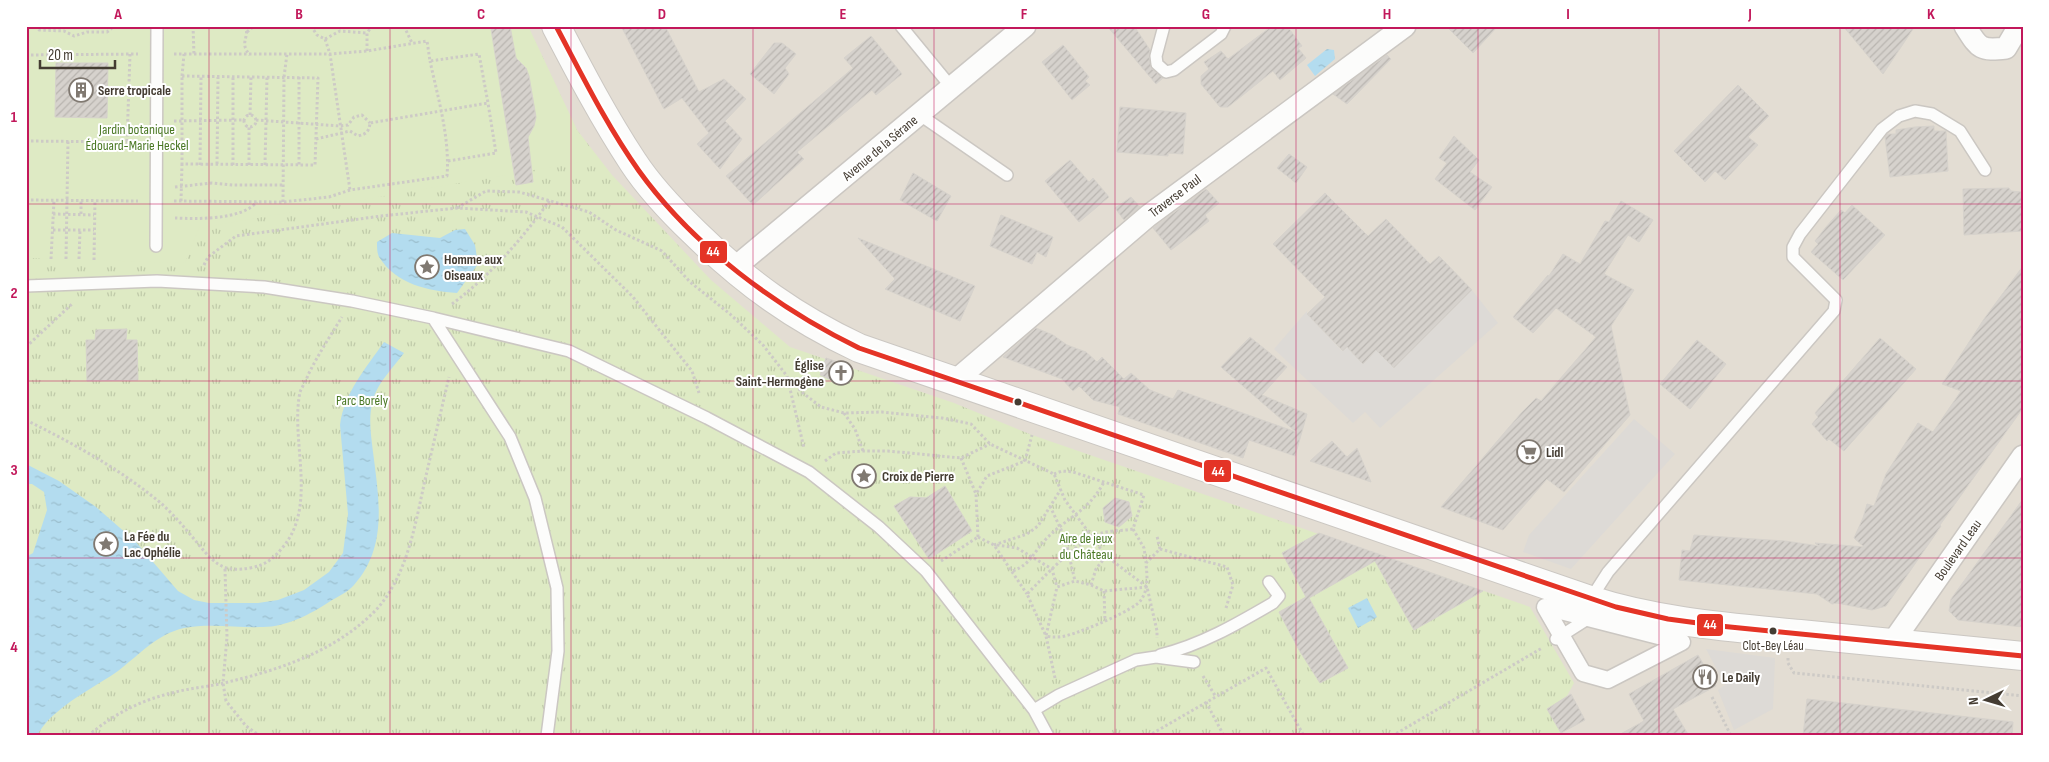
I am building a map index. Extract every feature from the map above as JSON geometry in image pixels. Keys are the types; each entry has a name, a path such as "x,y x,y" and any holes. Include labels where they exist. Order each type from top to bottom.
{"street":[{"path":"556,26 591,93 633,163 657,194 680,220 733,269 786,310 859,348 956,380 1596,608 1682,642 1608,680 1583,673 1556,639 1545,607 1596,608 1678,621 2023,656"},
{"name":"Avenue de la Sérane","path":"733,269 1025,26"},
{"name":"Traverse Paul","path":"956,380 1148,216 1405,26"},
{"path":"1965,26 1978,46 1989,50 2006,48 2019,26"},
{"name":"Boulevard Leau","path":"1892,643 2023,456"}],"lane":[{"path":"156,246 157,26"},
{"path":"901,26 952,88"},
{"path":"1164,26 1156,56 1157,64 1166,72 1174,70 1221,34 1225,26"},
{"path":"1556,639 1596,608 1608,572 1834,311 1836,300 1826,288 1796,262 1793,257 1793,247 1800,234 1882,129 1899,116 1915,111 1932,114 1960,130 1985,170"},
{"path":"920,115 1007,175"},
{"path":"26,286 157,281 264,287 352,301 433,318 570,351 707,418 809,472 879,527 926,571 1034,710 1048,736"},
{"path":"433,318 510,436 535,498 558,588 558,652 547,736"},
{"path":"1034,710 1059,695 1136,660 1185,649 1224,631 1273,603 1278,596 1269,582"},
{"path":"1156,656 1194,662"}],"path":[{"path":"34,26 39,30 52,28 74,36 87,32 106,32 111,29 111,26"},
{"path":"193,26 194,55"},
{"path":"246,26 247,32"},
{"path":"250,55 246,51 243,42 247,32 254,26"},
{"path":"312,26 316,35 325,39 330,54 350,190"},
{"path":"367,51 367,33 372,26"},
{"path":"404,26 412,44"},
{"path":"325,39 340,31 367,33"},
{"path":"26,55 330,54 367,51 427,41 441,111 448,161 447,176 350,190 330,197 283,202 26,200"},
{"path":"128,142 130,54"},
{"path":"181,201 182,76 184,54"},
{"path":"283,202 284,77 287,54"},
{"path":"430,62 479,54 488,103 496,153 448,161"},
{"path":"182,76 318,78 315,165 182,164"},
{"path":"200,165 202,76"},
{"path":"233,76 233,165"},
{"path":"217,164 218,77"},
{"path":"250,115 251,77"},
{"path":"265,165 267,77"},
{"path":"299,77 299,165"},
{"path":"370,123 488,103"},
{"path":"250,115 254,116 256,120"},
{"path":"244,120 246,116 250,115"},
{"path":"256,120 340,126 348,125 354,117 362,115 370,123"},
{"path":"182,121 244,120"},
{"path":"244,120 245,125 249,127"},
{"path":"249,127 254,125 256,120"},
{"path":"316,139 350,131 358,136 365,134 369,130 370,123"},
{"path":"249,127 249,165"},
{"path":"26,141 156,143"},
{"path":"66,259 68,141"},
{"path":"157,184 181,187 212,183 284,185"},
{"path":"457,208 486,191 519,192 589,212 616,230 662,251 690,282 730,314 763,345 786,376 803,393 822,407 844,413 882,412 942,418 971,424 990,444 1054,474 1065,500 1106,556 1147,587"},
{"path":"51,259 54,200"},
{"path":"81,200 81,214"},
{"path":"94,260 95,200"},
{"path":"433,318 475,287 509,253 550,200"},
{"path":"157,217 215,217 250,210 257,202"},
{"path":"194,283 208,258 236,236 381,216 457,208 526,212 562,226 633,297 692,371 707,418"},
{"path":"53,214 94,215"},
{"path":"52,230 94,230"},
{"path":"80,230 80,259"},
{"path":"26,347 95,283"},
{"path":"26,420 84,449 153,496 181,523 208,555 225,569 244,569 258,566 272,560 287,543 296,526 300,507 298,422 300,391 318,355 352,301"},
{"path":"88,736 103,723 138,704 171,693 223,683 308,658 347,635 374,612 393,586 410,545 455,349"},
{"path":"786,376 800,425 809,472 836,453 888,451 961,458 990,444"},
{"path":"844,413 855,429 864,451"},
{"path":"1025,461 1032,435"},
{"path":"961,458 976,494 978,537"},
{"path":"976,494 986,476 1025,461"},
{"path":"1054,474 1062,471 1074,472 1144,495 1133,530 1144,548 1147,587 1157,631 1156,656"},
{"path":"1013,571 1026,566 1046,539 1077,515 1097,495 1104,482"},
{"path":"994,545 1027,534 1038,526 1061,489"},
{"path":"1050,506 1061,527 1075,581"},
{"path":"1028,594 1052,569 1092,537 1104,532 1133,530"},
{"path":"1157,536 1160,549"},
{"path":"926,571 978,537"},
{"path":"978,537 994,545 1017,548 1052,569 1057,587 1046,636"},
{"path":"994,545 1028,594 1046,636 1051,658"},
{"path":"1146,563 1160,549"},
{"path":"1160,549 1227,567 1233,585 1223,620 1224,631"},
{"path":"1091,585 1096,570 1106,556"},
{"path":"225,569 227,637 223,683 226,701 246,726 260,736"},
{"path":"1057,587 1075,581 1091,585 1104,592 1147,587"},
{"path":"1046,636 1054,638 1072,634 1105,620 1140,602 1147,587"},
{"path":"1104,592 1105,620"},
{"path":"1791,633 1788,663 1794,673 2023,696"},
{"path":"1392,736 1556,639"},
{"path":"1194,662 1216,697"},
{"path":"1148,736 1266,668 1304,736"},
{"path":"1712,697 1730,736"},
{"path":"1206,702 1224,736"}],"shaded area":[{"path":"26,26 2023,26 2023,736 26,736"},
{"path":"1472,290 1498,323 1380,428 1365,412 1353,423 1274,349 1307,311 1307,314 1342,351 1347,347 1363,364 1376,350 1394,368"},
{"path":"1634,419 1675,454 1571,569 1523,552 1529,535"},
{"path":"1706,649 1775,658 1773,709 1734,730 1718,690 1725,685"}],"green space":[{"name":"Parc Borély","path":"26,26 528,26 577,130 612,175 711,280 790,347 954,403 1032,435 1530,607 1574,683 1567,696 1547,709 1561,733 1556,736 26,736"},
{"name":"Jardin botanique Édouard-Marie Heckel","path":"26,26 528,26 577,130 598,159 199,228 185,263 26,258"}],"water":[{"path":"1327,49 1334,50 1335,59 1315,76 1307,65"},
{"path":"465,229 475,245 478,264 457,293 424,288 404,280 394,274 378,255 377,242 392,233 440,238 455,230"},
{"path":"384,342 404,353 378,387 371,406 371,439 379,505 377,539 365,570 354,585 346,592 314,611 280,625 263,627 194,627 184,628 165,635 118,671 63,707 50,718 36,736 26,736 26,557 33,553 47,510 44,492 32,484 26,484 26,464 59,481 96,507 135,541 178,591 194,600 209,603 258,603 278,600 304,590 329,572 343,553 348,514 340,425 342,413 363,371"},
{"path":"1367,598 1377,617 1358,628 1348,608"}],"building":[{"path":"510,26 516,58 526,68 529,76 536,117 528,137 533,182 516,185 491,29"},
{"path":"621,26 665,26 699,92 724,79 746,99 725,121 742,139 720,169 697,144 709,133 682,98 664,109"},
{"path":"1107,26 1134,26 1150,50 1149,57 1152,69 1163,78 1156,84"},
{"path":"1272,26 1287,26 1302,46 1298,48 1306,58 1280,80 1273,71 1228,107 1220,107 1201,84 1201,76 1209,69 1204,62 1221,51 1228,59"},
{"path":"1446,26 1498,26 1473,53"},
{"path":"1843,26 1915,26 1883,74"},
{"path":"871,36 902,74 876,95 872,90 797,152 804,159 753,205 726,176 853,68 844,58"},
{"path":"774,43 782,43 796,54 785,68 789,74 774,94 750,74"},
{"path":"1063,45 1089,77 1085,81 1090,85 1072,100 1042,62"},
{"path":"1387,55 1391,59 1347,104 1333,94"},
{"name":"Serre tropicale","path":"56,63 108,63 107,118 55,117"},
{"path":"1738,85 1769,116 1748,137 1758,145 1725,180 1715,171 1705,182 1674,151"},
{"path":"1120,107 1186,113 1183,154 1168,153 1168,156 1117,152"},
{"path":"1934,126 1934,131 1946,131 1948,171 1890,177 1885,137 1887,134 1896,134 1896,130"},
{"path":"1454,136 1479,160 1470,172 1492,187 1475,210 1435,179 1447,163 1439,158"},
{"path":"1289,154 1307,167 1296,183 1277,168"},
{"path":"1070,160 1089,182 1093,178 1109,197 1079,222 1045,181"},
{"path":"913,173 951,196 937,221 900,200"},
{"path":"2009,188 2011,191 2021,192 2023,231 1964,235 1963,189"},
{"path":"1206,189 1219,203 1205,215 1209,221 1171,250 1153,228"},
{"path":"1325,193 1368,236 1386,219 1430,264 1439,256 1472,290 1394,368 1376,350 1363,364 1347,347 1343,351 1307,314 1325,297 1273,244"},
{"path":"1131,197 1140,207 1124,220 1115,208"},
{"path":"1621,201 1653,220 1639,242 1628,235 1604,274 1634,290 1611,326 1630,415 1564,492 1547,479 1503,530 1441,507 1522,412 1536,398 1541,401 1596,337 1556,308 1533,333 1513,317 1549,276 1563,254 1580,264 1605,221 1609,222"},
{"path":"1852,205 1885,235 1843,280 1811,252 1818,244 1815,241 1826,227 1841,210 1845,213"},
{"path":"1001,215 1053,237 1046,257 1037,252 1032,264 990,246"},
{"path":"858,238 975,286 960,321 885,289 895,279"},
{"path":"2023,266 2023,408 1940,525 1886,606 1872,610 1837,603 1832,604 1817,594 1679,580 1682,550 1690,551 1694,535 1785,541 1819,546 1815,543 1864,547 1854,538 1867,504 1874,506 1886,474 1918,423 1933,432 1961,391 1942,384 1984,319"},
{"path":"1036,328 1053,335 1067,345 1086,352 1097,362 1102,357 1124,379 1131,373 1150,390 1173,399 1178,390 1296,432 1221,367 1250,337 1287,367 1262,395 1307,414 1295,456 1249,440 1243,458 1118,414 1120,407 1093,400 1079,386 1073,391 1062,379 1003,357"},
{"path":"127,329 126,340 137,340 138,380 87,381 86,340 95,340 96,330"},
{"path":"1880,338 1916,369 1844,451 1829,439 1827,441 1812,424 1818,417 1815,413"},
{"path":"1697,340 1726,364 1690,409 1660,384"},
{"name":"Église Saint-Hermogène","path":"826,358 849,366 843,385 820,375"},
{"path":"1332,441 1347,457 1357,448 1371,482 1310,461"},
{"path":"945,486 972,531 929,559 894,506 910,497 926,498"},
{"path":"1115,498 1129,502 1132,516 1119,527 1105,522 1103,508"},
{"path":"2023,499 2023,627 1958,620 1949,611 1951,599"},
{"path":"1319,533 1483,591 1414,630 1375,561 1309,598 1348,668 1320,683 1299,650 1279,612 1306,597 1282,553"},
{"path":"1698,655 1716,686 1673,709 1689,736 1617,736 1644,721 1629,694"},
{"path":"1571,694 1585,720 1561,733 1547,709"},
{"path":"1807,699 2013,722 2012,736 1803,736"}],"transit line":[{"name":"44","path":"556,26 595,100 627,154 661,198 685,225 738,273 798,314 859,348 1616,607 1668,619 1720,626 2023,656"}],"place":[{"name":"Serre tropicale","path":"81,90"},
{"name":"Homme aux Oiseaux","path":"427,267"},
{"name":"Église Saint-Hermogène","path":"841,373"},
{"name":"Lidl","path":"1529,452"},
{"name":"Croix de Pierre","path":"864,476"},
{"name":"La Fée du Lac Ophélie","path":"106,544"},
{"name":"Clot-Bey Léau","path":"1773,631"},
{"name":"Le Daily","path":"1705,677"}],"park label":[{"name":"Aire de jeux du Château","path":"1086,546"}]}
